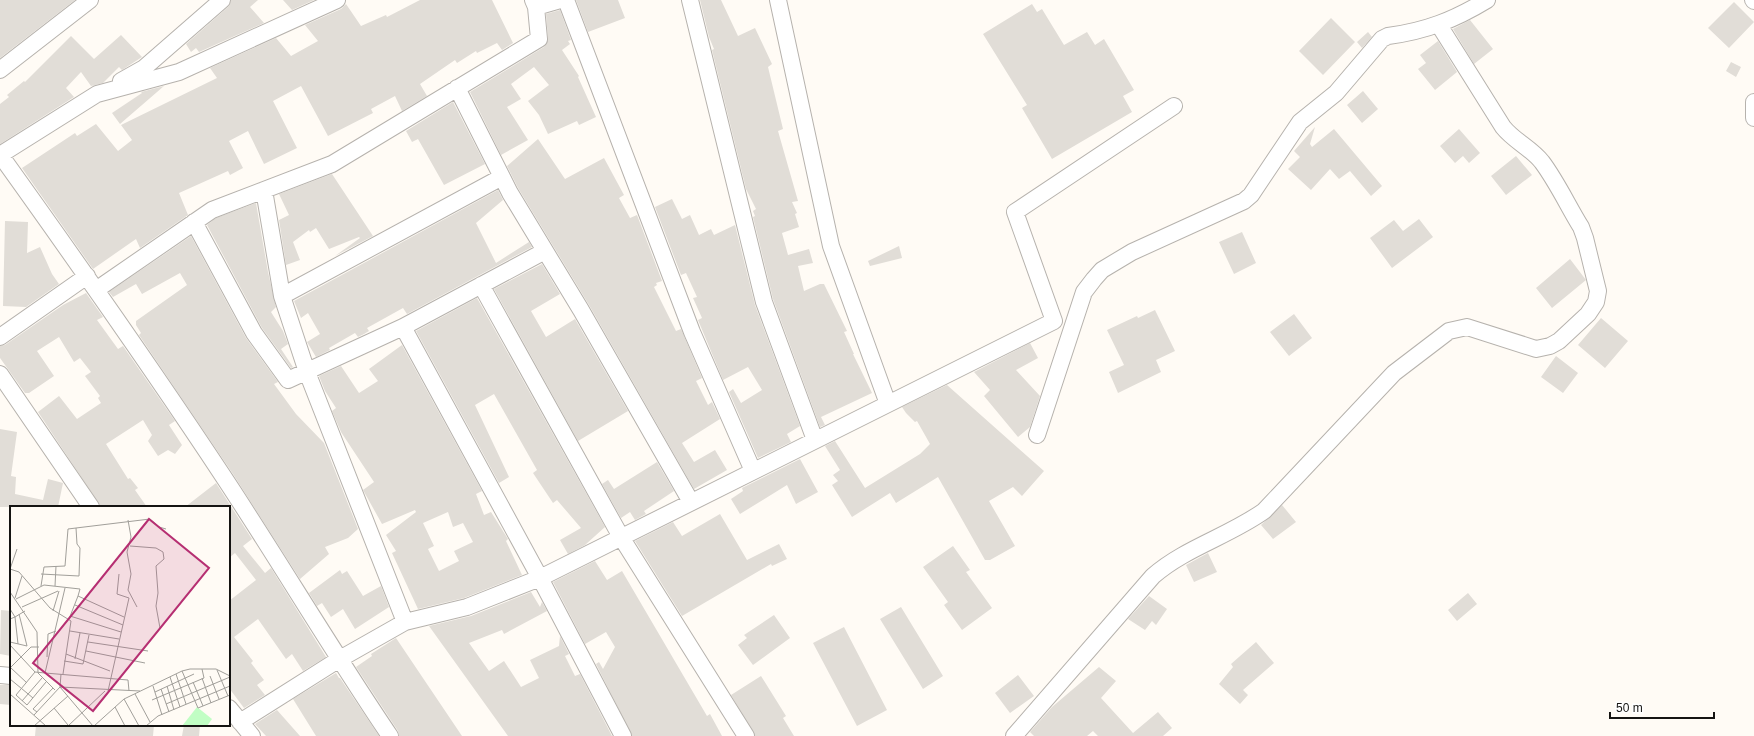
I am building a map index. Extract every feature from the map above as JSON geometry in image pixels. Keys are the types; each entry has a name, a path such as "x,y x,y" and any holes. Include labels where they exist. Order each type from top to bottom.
{"street":[{"path":"0,70 90,0"},
{"path":"222,0 144,68 97,94 0,155 87,276 225,479 338,660 390,736"},
{"path":"97,94 179,72 337,0"},
{"path":"96,290 212,210 332,164 539,39 534,4 560,0"},
{"path":"566,0 692,332 753,471"},
{"path":"690,0 764,302 815,440"},
{"path":"778,0 831,246 888,404"},
{"path":"1037,435 1084,292 1098,275 1132,252 1244,201 1250,195 1300,122 1336,93 1382,39 1388,36 1440,25 1488,0"},
{"path":"1014,736 1153,576 1165,565 1249,522 1264,511 1394,373 1449,330 1467,327 1536,349 1550,346 1559,341 1588,314 1596,302 1598,291 1585,238 1580,227 1542,162 1529,149 1509,135 1503,127 1440,25"},
{"path":"458,88 502,177 581,310 691,502"},
{"path":"1754,102 1754,118"},
{"path":"240,722 338,660 405,622 467,607 540,578 1054,321 1015,212 1174,106"},
{"path":"282,296 502,177"},
{"path":"264,190 282,296 307,372 405,622"},
{"path":"194,222 254,332 288,380 403,327 545,251"},
{"path":"0,337 87,276"},
{"path":"481,285 621,537 746,736"},
{"path":"403,327 540,578 623,736"},
{"path":"0,374 90,506"},
{"path":"0,675 10,676"},
{"path":"230,709 252,736"}],"building":[{"path":"0,0 75,0 0,58"},
{"path":"231,0 258,0 250,7 264,23 199,52 196,48 191,52 186,44 228,7"},
{"path":"283,0 314,0 292,10"},
{"path":"420,0 492,0 513,43 502,50 497,43 477,53 476,51 457,63 455,60 420,84 427,96 402,111 395,96 371,109 373,113 328,136 301,86 273,101 297,148 264,164 248,131 229,141 243,168 230,175 228,171 179,193 188,215 140,248 136,239 93,269 22,168 75,133 77,136 96,124 118,151 132,140 121,125 217,78 210,68 276,38 291,56 318,41 305,25 341,9 346,4 361,26 386,15 387,17"},
{"path":"576,0 618,0 625,18 588,32"},
{"path":"700,0 721,0 738,36 755,28 772,64 768,67 783,129 778,131 798,201 792,202 797,213 795,214 799,227 782,233 788,255 809,249 813,263 798,266 804,291 820,284 824,284 847,331 844,332 872,393 821,417 825,425 820,427 773,299 753,217 755,216 753,211 756,209 746,189 712,50 714,49 709,37"},
{"path":"1734,2 1754,22 1729,48 1708,28"},
{"path":"1032,4 1037,12 1042,9 1064,45 1087,32 1095,45 1104,39 1134,90 1123,96 1132,112 1052,159 1022,108 1027,105 983,34"},
{"path":"560,10 571,40 568,41 570,44 562,50 579,76 578,77 596,117 579,125 577,121 548,134 539,115 528,101 549,85 534,67 511,84 521,99 507,107 528,140 501,155 470,92 544,47 548,39 546,14"},
{"path":"1331,18 1355,42 1323,75 1299,51"},
{"path":"1470,20 1493,49 1474,64 1453,29"},
{"path":"1368,32 1372,37 1362,48 1357,42"},
{"path":"121,35 142,57 122,70 119,67 103,83 91,86 81,72 66,88 74,97 0,144 0,104 9,97 7,95 24,81 25,82 71,36 94,59"},
{"path":"1438,41 1457,72 1435,90 1418,69 1426,63 1420,55"},
{"path":"1731,62 1741,67 1736,77 1726,71"},
{"path":"164,86 120,124 112,113 142,93 141,92"},
{"path":"1363,91 1378,109 1362,123 1347,105"},
{"path":"453,102 485,164 444,185 418,139 412,142 406,131"},
{"path":"1315,127 1310,144 1312,147 1334,129 1382,186 1371,196 1350,171 1339,179 1330,169 1311,190 1288,169 1300,157 1294,151"},
{"path":"1459,129 1480,153 1469,163 1463,156 1455,163 1440,146"},
{"path":"538,139 565,179 604,158 624,195 619,198 630,218 637,215 662,281 656,283 657,285 654,287 676,331 681,329 702,378 696,381 708,405 712,402 720,419 682,443 694,462 715,450 727,470 694,489 589,305 518,188 507,166"},
{"path":"1516,156 1532,175 1506,195 1491,176"},
{"path":"332,174 373,236 335,256 360,238 359,237 329,249 316,228 310,232 309,230 293,242 300,260 286,265 279,220 289,215 279,194"},
{"path":"498,190 503,200 476,223 496,263 529,242 532,247 407,314 403,308 367,328 369,331 364,334 358,337 355,333 329,348 330,350 316,357 307,342 320,334 308,313 301,318 294,301"},
{"path":"672,199 682,219 690,215 699,235 711,229 714,235 735,225 755,305 800,426 787,434 791,442 758,458 729,392 733,389 741,403 762,390 748,367 723,380 698,320 702,318 693,298 697,297 686,273 681,275 655,207"},
{"path":"256,203 268,272 276,307 271,312 283,331 288,344 281,349 293,367 291,368 262,328 207,225 216,218"},
{"path":"1419,219 1433,237 1392,268 1370,238 1394,220 1403,231"},
{"path":"5,221 28,222 27,253 40,247 52,274 59,284 26,307 3,306"},
{"path":"1242,232 1256,263 1234,274 1219,242"},
{"path":"191,236 246,338 278,382 274,384 296,414 324,443 358,529 348,538 325,547 329,554 300,579 233,474 139,335 141,333 136,325 136,321 187,285 180,273 142,294 136,284 113,297 109,292"},
{"path":"899,246 902,258 870,266 868,261"},
{"path":"1570,259 1586,280 1552,308 1536,288"},
{"path":"542,264 560,294 531,311 546,337 575,319 628,411 578,441 494,289"},
{"path":"86,293 103,317 97,320 118,349 123,346 175,421 169,425 182,445 175,454 168,450 158,456 148,441 152,435 143,420 106,444 128,479 130,478 138,488 135,490 146,506 100,506 38,412 59,396 77,419 101,403 98,398 100,396 85,376 91,372 80,358 74,362 59,337 37,351 54,376 29,393 25,393 0,358 0,346 5,345 63,305"},
{"path":"477,298 605,527 585,545 568,554 560,540 581,528 557,500 553,503 533,473 537,470 494,394 475,405 509,477 499,483 416,331"},
{"path":"1155,310 1175,351 1156,360 1161,372 1118,393 1109,372 1124,365 1107,330 1137,316 1138,318"},
{"path":"1294,314 1312,338 1289,356 1270,332"},
{"path":"1601,318 1628,341 1605,368 1578,345"},
{"path":"1030,343 1038,358 1016,370 1040,396 1030,427 1018,437 984,396 990,390 974,372"},
{"path":"402,345 482,491 476,494 484,515 491,512 508,539 506,541 522,575 464,598 418,609 392,553 396,551 386,535 416,512 415,510 382,524 363,490 374,482 341,432 332,411 336,408 325,391 319,376 341,366 359,393 378,381 369,369","holes":["448,512 453,527 463,523 473,542 454,551 459,561 439,571 428,549 434,546 423,523"]},
{"path":"1556,356 1578,373 1563,393 1541,377"},
{"path":"947,385 1044,471 1022,496 1013,487 989,501 1015,546 990,560 985,560 938,477 896,503 890,493 852,517 832,485 838,481 833,475 840,470 825,446 835,441 865,488 920,454 930,444 917,421 915,422 902,407"},
{"path":"0,429 17,432 11,476 16,477 15,494 43,500 48,479 63,483 58,506 0,507"},
{"path":"800,459 818,492 796,504 787,485 740,514 731,499 743,491 742,488"},
{"path":"657,462 674,491 644,511 646,514 635,520 630,512 621,518 602,484 608,480 614,489"},
{"path":"216,483 252,539 243,546 265,573 271,568 326,657 303,671 292,654 286,659 258,619 234,637 253,661 251,663 264,680 257,685 265,695 244,708 230,689 230,600 256,580 235,553 230,557 230,506 186,506"},
{"path":"1282,505 1296,522 1273,539 1261,525"},
{"path":"720,514 747,560 779,544 787,559 772,566 771,564 682,616 635,541 673,522 682,536"},
{"path":"953,546 970,570 966,572 992,608 962,630 944,605 948,602 923,567"},
{"path":"1208,553 1217,572 1194,582 1186,565"},
{"path":"595,561 607,580 622,571 707,716 710,714 722,736 632,736 596,664 599,662 603,669 615,647 606,632 585,644 553,582"},
{"path":"340,570 342,574 347,571 363,596 381,586 389,607 355,629 343,609 331,617 322,603 317,606 309,593"},
{"path":"531,592 540,607 542,602 547,611 504,634 502,630 469,643 489,671 504,661 521,687 539,678 530,660 559,646 560,636 569,654 565,656 575,676 580,674 612,736 508,736 429,626 471,616"},
{"path":"1468,593 1477,604 1457,621 1448,610"},
{"path":"1149,596 1167,609 1156,625 1152,621 1145,630 1128,619"},
{"path":"901,607 943,676 923,689 880,619"},
{"path":"1,610 10,611 10,656 0,654"},
{"path":"774,615 790,638 753,665 738,645 747,638 744,635"},
{"path":"844,627 887,710 857,726 813,643"},
{"path":"396,638 462,736 399,736 398,731 356,667 372,656 371,654"},
{"path":"1256,642 1274,663 1243,690 1248,695 1240,704 1219,684 1233,667 1231,664"},
{"path":"1099,667 1116,681 1101,698 1133,733 1158,712 1172,728 1163,736 1098,736 1093,731 1087,736 1034,736 1030,732 1052,707"},
{"path":"336,673 379,736 316,736 293,699"},
{"path":"1018,675 1034,696 1010,713 995,693"},
{"path":"761,676 786,716 783,718 794,736 755,736 731,695"},
{"path":"0,685 10,685 10,705 0,704"},
{"path":"277,710 300,736 266,736 255,724"},
{"path":"36,726 154,726 153,736 35,736"},
{"path":"184,726 200,726 199,736 182,736"}]}
